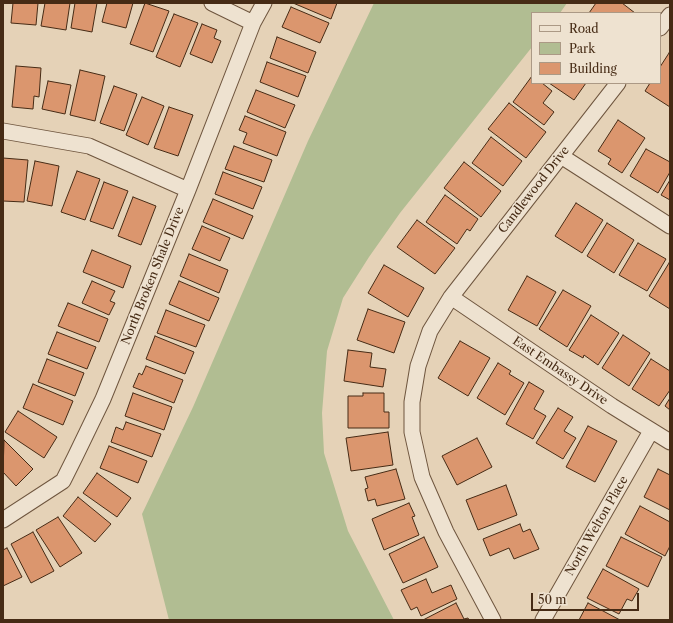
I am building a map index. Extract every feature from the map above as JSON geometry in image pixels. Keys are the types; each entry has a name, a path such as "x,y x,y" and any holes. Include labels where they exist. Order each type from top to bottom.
{"street":[{"path":"212,3 253,23"},
{"name":"North Broken Shale Drive","path":"3,520 62,481 103,399 188,190 253,23 264,3"},
{"name":"Candlewood Drive","path":"493,620 446,532 422,477 412,432 412,402 418,366 430,331 451,297 617,84"},
{"path":"3,131 89,146 188,190"},
{"path":"561,156 670,226"},
{"name":"East Embassy Drive","path":"451,297 612,406 670,442"},
{"name":"North Welton Place","path":"543,620 651,431"}],"green space":[{"path":"374,3 567,3 561,12 531,12 531,48 400,213 369,257 343,298 327,351 322,413 324,453 348,531 394,620 169,620 142,514 193,407 308,141"}],"building":[{"path":"13,3 38,3 36,25 11,23"},
{"path":"45,3 70,3 66,30 41,26"},
{"path":"75,3 97,3 92,32 71,28"},
{"path":"107,3 133,3 126,28 102,22"},
{"path":"145,3 169,11 153,52 130,44"},
{"path":"293,3 337,3 331,19"},
{"path":"596,3 622,3 634,12 590,12"},
{"path":"291,7 329,23 320,43 282,27"},
{"path":"174,14 198,23 180,67 156,57"},
{"path":"202,24 217,30 214,38 221,41 212,63 190,54"},
{"path":"277,37 316,52 308,73 270,58"},
{"path":"669,53 670,107 645,91 649,84 661,84 661,65"},
{"path":"267,62 306,76 298,97 260,82"},
{"path":"16,66 41,68 39,97 34,96 33,109 12,107"},
{"path":"80,70 105,76 95,121 70,115"},
{"path":"531,77 531,84 543,84 552,91 543,103 554,112 544,125 513,102"},
{"path":"48,81 71,85 65,114 42,109"},
{"path":"550,84 585,84 574,100"},
{"path":"114,86 137,94 124,131 100,123"},
{"path":"256,90 295,105 285,128 247,112"},
{"path":"142,97 164,106 148,145 126,135"},
{"path":"509,103 546,132 526,158 488,129"},
{"path":"169,107 193,115 178,156 154,148"},
{"path":"245,116 286,132 277,156 243,143 247,133 239,130"},
{"path":"618,120 645,138 622,173 608,164 611,159 598,151"},
{"path":"491,137 522,161 503,186 472,163"},
{"path":"234,146 272,160 264,182 225,169"},
{"path":"646,149 670,162 670,172 658,193 630,176"},
{"path":"3,158 28,160 24,202 3,201"},
{"path":"35,161 59,166 52,206 27,201"},
{"path":"464,162 501,191 481,217 444,188"},
{"path":"77,171 100,179 85,220 61,212"},
{"path":"223,172 262,187 253,209 215,194"},
{"path":"670,180 670,200 661,195"},
{"path":"104,182 128,191 113,229 90,221"},
{"path":"445,195 478,219 470,231 467,229 457,244 426,222"},
{"path":"133,197 156,206 141,245 118,236"},
{"path":"213,199 253,216 243,239 203,222"},
{"path":"576,203 603,220 582,253 555,236"},
{"path":"417,220 455,248 435,274 397,247"},
{"path":"607,223 634,240 614,273 587,256"},
{"path":"202,226 230,238 220,261 192,249"},
{"path":"638,243 666,259 647,291 619,275"},
{"path":"92,250 131,266 123,288 83,272"},
{"path":"189,254 228,270 219,293 180,276"},
{"path":"669,263 670,264 670,309 649,296"},
{"path":"384,265 424,288 408,317 368,293"},
{"path":"527,276 556,292 537,326 508,310"},
{"path":"92,281 115,291 110,301 115,303 109,315 82,303"},
{"path":"179,281 219,298 209,321 169,304"},
{"path":"563,290 591,306 567,347 539,329"},
{"path":"68,303 108,319 99,342 58,326"},
{"path":"368,309 405,322 394,353 357,340"},
{"path":"166,310 205,325 196,347 157,333"},
{"path":"591,315 619,333 598,365 584,355 583,358 569,350"},
{"path":"57,332 96,347 87,369 48,354"},
{"path":"623,335 650,353 629,386 602,368"},
{"path":"155,336 194,352 185,374 146,359"},
{"path":"460,341 490,358 468,396 438,378"},
{"path":"348,350 372,353 370,367 386,369 383,387 344,381"},
{"path":"47,359 84,373 75,396 38,382"},
{"path":"651,359 670,371 670,390 659,406 632,389"},
{"path":"498,363 511,371 509,374 524,383 505,415 477,398"},
{"path":"146,366 183,380 174,403 133,387 139,373 142,375"},
{"path":"529,382 544,391 534,409 546,416 533,439 506,424"},
{"path":"33,384 73,401 63,425 23,408"},
{"path":"133,393 172,407 164,430 125,416"},
{"path":"363,393 384,393 384,412 389,412 389,428 348,428 348,396 363,396"},
{"path":"670,398 670,410 665,406"},
{"path":"558,408 573,417 564,431 576,438 563,459 536,443"},
{"path":"18,411 57,437 44,458 5,432"},
{"path":"126,422 161,434 152,457 111,442 116,427 123,430"},
{"path":"588,426 617,441 595,482 566,467"},
{"path":"388,432 393,465 351,471 346,438"},
{"path":"477,438 492,467 457,485 442,456"},
{"path":"4,440 33,469 16,486 3,472"},
{"path":"109,446 147,461 138,483 100,468"},
{"path":"396,469 405,499 377,506 375,499 368,501 365,489 368,488 365,477"},
{"path":"658,469 670,475 670,510 644,497"},
{"path":"97,473 131,498 117,517 83,493"},
{"path":"506,485 517,515 478,530 466,500"},
{"path":"78,497 111,524 95,542 63,516"},
{"path":"409,503 415,516 412,517 419,535 384,550 372,519"},
{"path":"640,506 670,522 670,546 665,556 625,534"},
{"path":"58,517 82,553 60,567 36,530"},
{"path":"520,524 523,532 530,529 539,549 514,559 509,548 490,556 483,539"},
{"path":"33,532 54,571 31,583 11,544"},
{"path":"424,537 438,567 403,583 389,554"},
{"path":"621,537 662,557 648,587 606,566"},
{"path":"7,548 22,577 3,586 3,550"},
{"path":"603,569 639,589 632,601 627,599 619,614 587,598"},
{"path":"426,579 432,593 451,585 457,599 421,616 417,607 411,610 401,590"},
{"path":"456,603 464,619 468,618 469,620 423,620"},
{"path":"588,603 620,620 579,620"}]}
